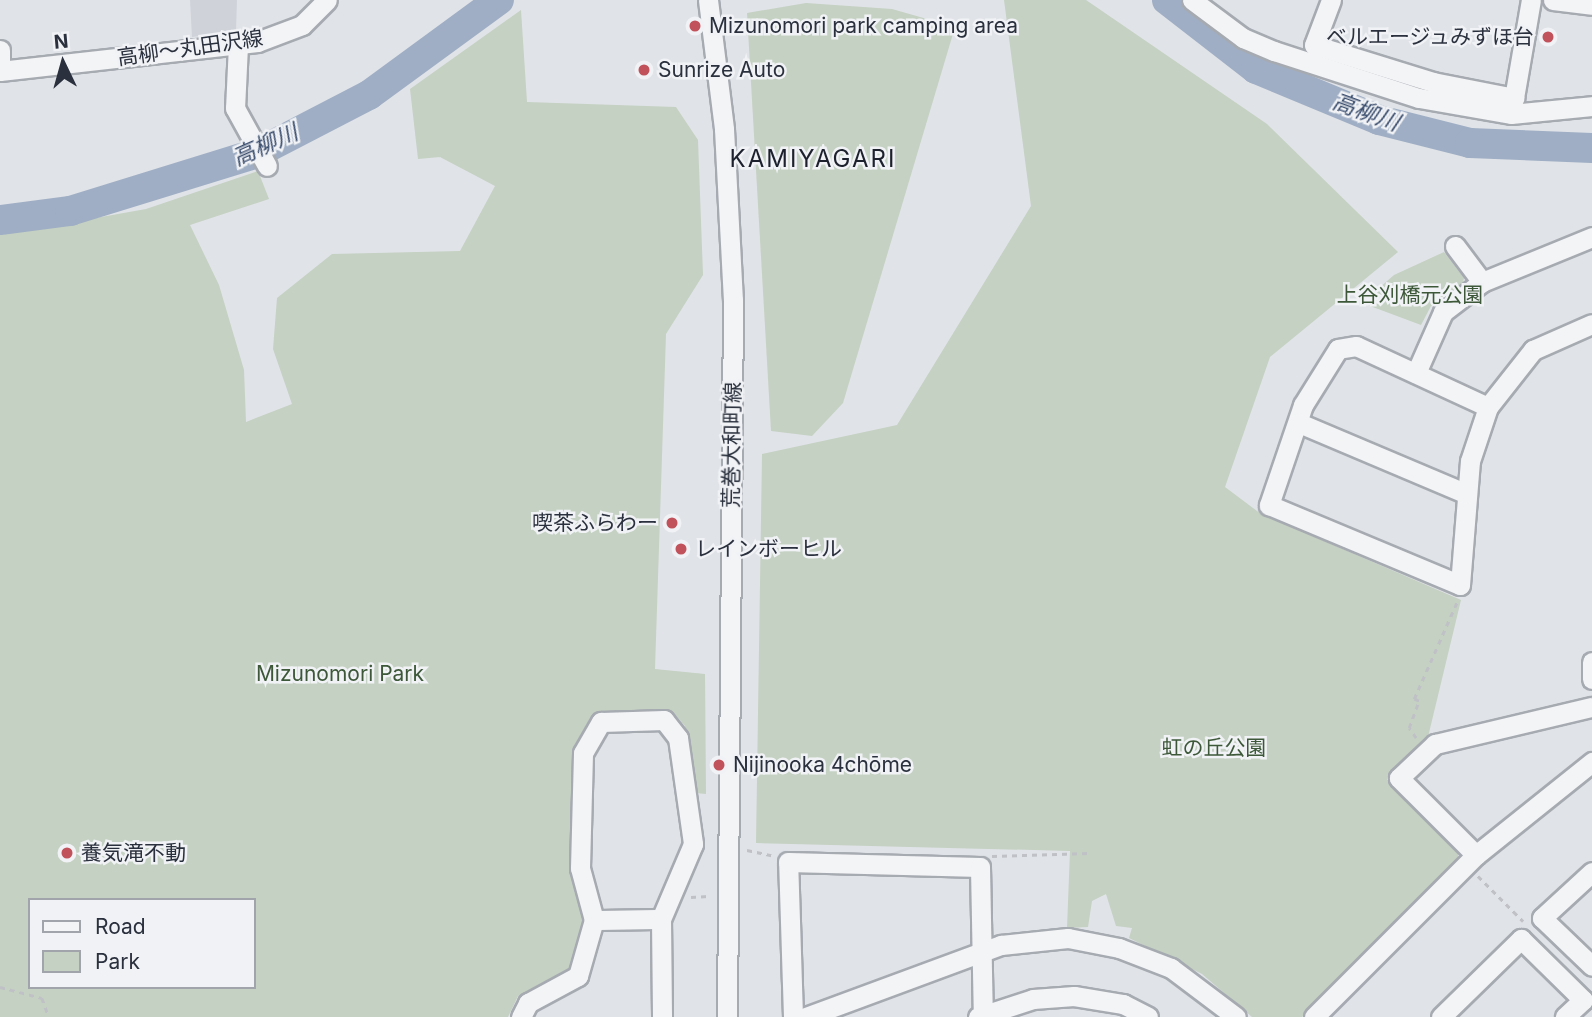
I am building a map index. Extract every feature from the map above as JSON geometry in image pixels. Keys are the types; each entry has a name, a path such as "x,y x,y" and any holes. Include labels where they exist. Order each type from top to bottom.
{"street":[{"name":"高柳～丸田沢線","path":"0,71 238,45 302,25 327,0"},
{"name":"荒巻大和町線","path":"708,0 724,129 733,300 726,1017"},
{"path":"1192,0 1253,43 1419,98 1511,114 1592,106"},
{"path":"1331,0 1314,45 1433,82 1514,98 1531,0"},
{"path":"1553,0 1591,3"},
{"path":"238,45 235,107 267,166"},
{"path":"0,50 0,71"},
{"path":"1416,373 1443,312 1482,282 1592,237"},
{"path":"1455,246 1482,282"},
{"path":"1489,407 1356,346 1338,349 1299,423 1269,505 1460,584 1465,493 1489,407 1533,350 1592,324"},
{"path":"1299,423 1465,493"},
{"path":"1592,662 1592,679"},
{"path":"1476,855 1399,778 1435,744 1592,707"},
{"path":"521,1017 528,1003 578,976 594,920 580,868 583,753 601,722 664,720 678,738 693,844 661,919 662,1017"},
{"path":"1314,1017 1476,855 1592,762"},
{"path":"793,1017 788,862 980,867 981,1016 1033,999 1074,996 1123,1004 1147,1017"},
{"path":"1592,872 1542,918 1592,966"},
{"path":"594,920 661,919"},
{"path":"1441,1017 1521,939 1583,1000 1565,1017"},
{"path":"806,1017 1016,942 1096,941 1171,968 1228,1015"}],"path":[{"path":"1416,730 1409,728 1419,701 1414,699 1461,594"},
{"path":"747,850 788,862"},
{"path":"980,867 989,856 1089,853"},
{"path":"0,987 41,998 49,1017"}],"shaded area":[{"path":"190,0 237,0 236,31 192,37"}],"green space":[{"name":"虹の丘公園","path":"1004,0 1086,0 1267,124 1398,252 1270,357 1225,487 1261,514 1461,600 1428,737 1387,779 1458,850 1458,863 1302,1017 1252,1017 1202,974 1129,938 1132,928 1116,926 1106,894 1092,901 1088,927 1067,928 1070,851 756,843 762,454 897,425 1031,206"},
{"path":"806,3 892,9 955,27 843,403 812,436 771,431 747,13"},
{"name":"Mizunomori Park","path":"521,10 527,102 676,107 698,140 703,275 666,334 655,669 705,674 706,794 696,793 685,726 674,713 598,711 576,752 584,917 572,971 518,996 508,1017 0,1017 0,235 146,209 258,171 269,199 190,225 219,285 244,370 246,422 292,404 273,349 277,298 332,254 460,251 495,186 440,157 418,159 410,89"},
{"name":"上谷刈橋元公園","path":"1444,252 1464,278 1462,287 1431,306 1421,325 1362,303 1394,275"}],"waterway":[{"name":"高柳川","path":"0,220 70,211 257,153 369,95 499,0"},
{"name":"高柳川","path":"1167,0 1256,69 1379,120 1470,143 1592,148"}],"place":[{"name":"Mizunomori park camping area","path":"695,26"},
{"name":"ベルエージュみずほ台","path":"1548,37"},
{"name":"Sunrize Auto","path":"644,70"},
{"name":"喫茶ふらわー","path":"672,523"},
{"name":"レインボーヒル","path":"681,549"},
{"name":"Nijinooka 4chōme","path":"719,765"},
{"name":"養気滝不動","path":"67,853"}],"district":[{"name":"KAMIYAGARI","path":"813,159"}]}
